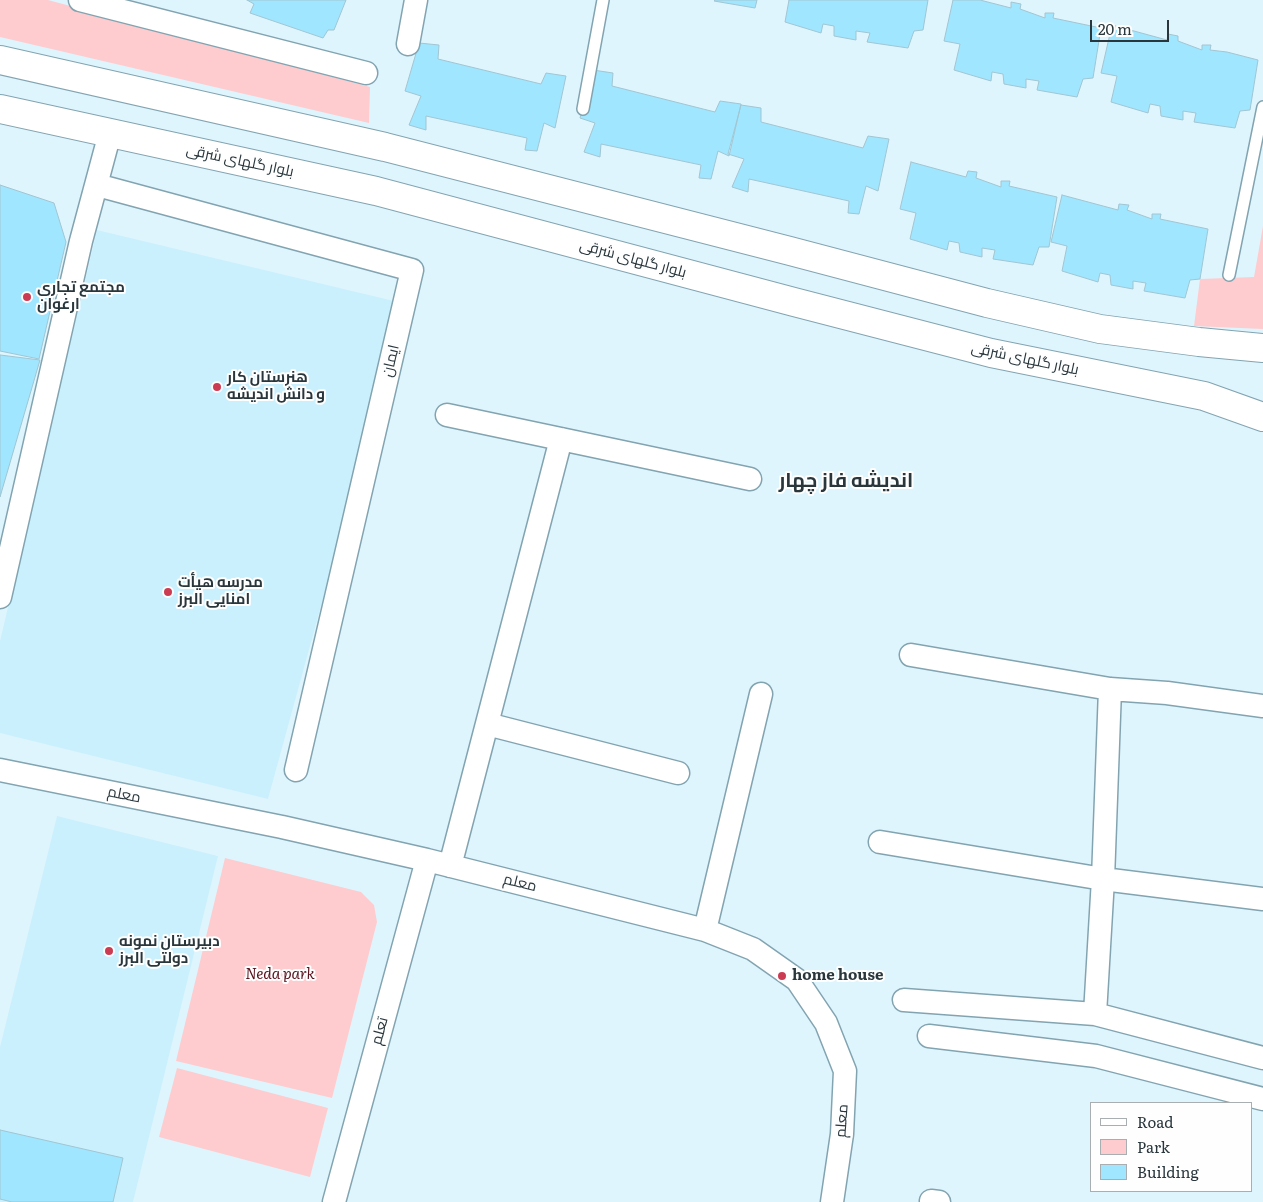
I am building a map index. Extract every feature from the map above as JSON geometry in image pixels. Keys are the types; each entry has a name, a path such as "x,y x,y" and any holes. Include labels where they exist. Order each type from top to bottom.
{"main road":[{"path":"0,60 385,147 987,303 1100,329 1263,348"},
{"name":"بلوار گلهای شرقی","path":"0,109 376,191 784,300 991,352 1204,396 1263,417"}],"street":[{"path":"80,0 366,73"},
{"path":"408,44 416,0"},
{"path":"0,597 81,240 110,133"},
{"name":"ایمان","path":"97,185 412,270 296,770"},
{"path":"446,415 750,479"},
{"path":"450,866 561,439"},
{"path":"910,655 1110,689 1167,693 1263,706"},
{"path":"1095,1014 1103,879 1110,689"},
{"path":"705,930 761,694"},
{"path":"487,724 678,773"},
{"name":"معلم","path":"0,770 282,827 427,860 705,930 754,949 797,980 826,1023 845,1071 842,1134 832,1202"},
{"path":"880,842 1103,879 1263,899"},
{"name":"تعلم","path":"334,1202 427,860"},
{"path":"904,1000 1095,1014 1263,1058"},
{"path":"930,1036 1096,1056 1263,1099"}],"lane":[{"path":"583,109 603,0"},
{"path":"1229,275 1263,107"}],"shaded area":[{"path":"97,230 394,301 338,544 268,799 0,733 0,641"},
{"name":"دبیرستان نمونه دولتی البرز","path":"57,816 218,856 133,1202 0,1202 0,1047"}],"green space":[{"path":"0,0 48,0 370,87 369,123 0,37"},
{"path":"1263,226 1263,329 1194,326 1200,279 1254,277"},
{"name":"Neda park","path":"225,858 361,892 374,905 377,922 332,1098 176,1061"},
{"path":"177,1068 328,1108 310,1177 159,1137"}],"building":[{"path":"247,0 346,0 334,30 328,30 323,38 250,13 254,4"},
{"path":"715,0 757,0 755,8"},
{"path":"789,0 928,0 923,30 914,31 908,48 867,42 870,33 856,31 856,40 834,36 834,26 823,24 821,33 785,22"},
{"path":"953,0 980,0 1011,8 1011,2 1021,4 1020,9 1045,18 1045,13 1054,13 1053,18 1101,28 1093,78 1083,79 1077,97 1037,90 1039,81 1026,79 1026,88 1004,84 1003,74 992,72 991,81 954,70 960,44 944,41"},
{"path":"1112,25 1167,40 1168,34 1178,36 1178,41 1202,50 1202,45 1211,45 1210,50 1227,52 1258,60 1250,110 1240,111 1235,128 1194,122 1196,113 1183,111 1183,120 1161,116 1160,106 1150,104 1148,113 1111,102 1117,76 1101,73"},
{"path":"419,43 439,45 438,59 541,84 546,73 566,76 555,128 544,123 537,151 525,150 527,138 426,116 426,130 409,125 421,96 405,91"},
{"path":"593,70 613,73 612,86 715,112 720,101 741,104 729,156 718,151 711,179 699,178 701,165 601,144 600,157 584,152 595,123 580,118"},
{"path":"741,105 761,108 761,122 863,148 868,136 889,139 878,191 866,186 859,214 848,213 849,201 749,179 748,192 732,187 744,159 728,154"},
{"path":"911,162 966,177 968,171 977,172 976,178 1001,187 1001,181 1010,181 1009,186 1057,197 1049,247 1039,247 1033,265 993,259 995,250 982,248 982,257 960,252 959,243 949,241 947,250 910,239 916,213 900,209"},
{"name":"مجتمع تجاری ارغوان","path":"0,185 54,203 66,242 39,359 0,351"},
{"path":"1062,195 1118,210 1119,204 1129,205 1127,210 1152,219 1152,214 1161,214 1160,219 1208,229 1200,279 1190,280 1185,298 1144,291 1146,283 1133,281 1133,289 1111,285 1110,275 1100,273 1098,282 1062,271 1067,246 1051,242"},
{"path":"0,355 40,360 0,497"},
{"path":"0,1130 123,1158 113,1202 12,1202 0,1199"}],"place":[{"name":"مجتمع تجاری ارغوان","path":"27,297"},
{"name":"هنرستان کار و دانش اندیشه","path":"217,387"},
{"name":"مدرسه هیأت امنایی البرز","path":"168,592"},
{"name":"دبیرستان نمونه دولتی البرز","path":"109,951"},
{"name":"home house","path":"782,976"}],"district":[{"name":"اندیشه فاز چهار","path":"846,481"}]}
